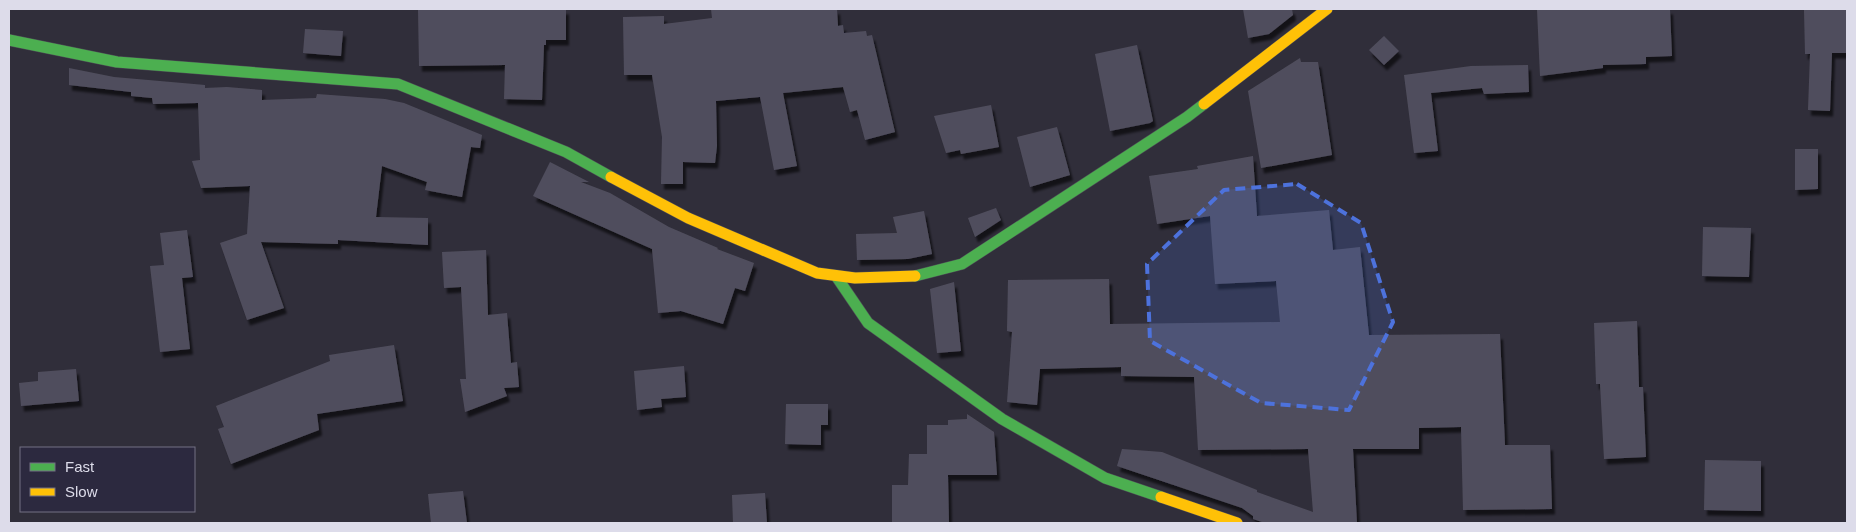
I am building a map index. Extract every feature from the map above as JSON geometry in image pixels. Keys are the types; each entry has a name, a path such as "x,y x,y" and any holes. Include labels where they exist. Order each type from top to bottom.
{"street":[{"path":"9,40 116,62 398,84 566,152 688,218 817,273 855,278 919,276 962,264 1187,117 1327,9"},
{"path":"836,276 868,323 1002,419 1105,478 1236,523"}],"highlighted area":[{"path":"1297,184 1361,223 1393,322 1349,410 1261,403 1150,341 1147,264 1224,190"}],"building":[{"path":"418,9 566,9 566,40 546,40 546,45 544,45 542,100 504,99 505,65 419,66"},
{"path":"711,9 837,9 838,26 843,25 844,33 866,31 867,36 872,35 895,132 865,140 857,110 850,112 843,87 783,93 797,166 774,170 760,97 716,101 717,146 715,163 683,162 683,184 661,184 662,137 652,75 624,75 623,17 664,16 664,24 712,18"},
{"path":"1243,9 1292,9 1293,15 1269,34 1248,38"},
{"path":"1537,9 1670,9 1672,56 1646,57 1646,64 1603,65 1603,68 1540,76"},
{"path":"1804,9 1847,9 1847,53 1832,53 1830,111 1808,110 1810,54 1805,54"},
{"path":"305,29 343,31 341,56 303,53"},
{"path":"1384,36 1399,51 1384,65 1369,50"},
{"path":"1137,45 1153,121 1110,131 1095,54"},
{"path":"1300,58 1301,62 1318,62 1332,155 1261,168 1248,91"},
{"path":"1528,65 1529,92 1484,94 1482,88 1431,93 1438,151 1414,153 1404,75 1471,66"},
{"path":"69,68 114,77 205,85 205,88 227,87 262,90 262,100 316,98 317,94 385,99 404,103 482,135 480,148 471,147 462,197 425,190 427,182 382,166 376,217 428,218 428,245 338,240 338,244 261,242 284,308 247,320 220,243 247,234 250,186 201,188 192,161 200,160 198,103 153,104 152,98 131,96 131,92 69,85"},
{"path":"991,105 999,147 961,154 960,150 946,153 934,116"},
{"path":"1057,127 1070,175 1030,187 1017,137"},
{"path":"1795,149 1818,149 1818,189 1795,190"},
{"path":"1253,156 1257,216 1329,210 1333,250 1360,247 1369,335 1500,334 1505,445 1550,445 1552,509 1463,510 1461,427 1419,428 1419,449 1353,449 1357,523 1265,523 1253,519 1253,516 1242,508 1117,466 1122,449 1162,452 1257,490 1257,492 1313,512 1308,449 1198,450 1194,377 1121,376 1121,367 1040,369 1037,405 1007,402 1012,332 1007,331 1008,280 1109,279 1110,324 1280,322 1276,281 1215,284 1210,216 1157,224 1149,176 1198,169 1197,166"},
{"path":"550,162 589,182 581,182 610,193 669,227 717,249 754,263 745,291 735,288 723,324 681,311 658,313 652,249 533,196"},
{"path":"996,208 1001,220 975,237 968,218"},
{"path":"924,211 932,254 908,259 857,260 856,234 897,233 893,217"},
{"path":"1703,227 1751,228 1749,277 1702,276"},
{"path":"187,230 193,277 182,278 190,349 160,352 150,266 164,265 160,233"},
{"path":"486,250 488,315 507,313 511,363 517,362 519,387 504,388 507,396 465,412 460,379 466,379 461,287 444,288 442,252"},
{"path":"954,282 961,351 937,353 930,289"},
{"path":"1637,321 1639,387 1643,387 1646,457 1604,459 1600,384 1596,384 1594,323"},
{"path":"394,345 403,401 317,414 319,430 231,464 218,429 224,427 216,406 330,361 329,355"},
{"path":"684,366 686,397 661,399 662,407 637,410 634,371"},
{"path":"76,369 79,401 21,406 19,383 38,381 38,372"},
{"path":"786,404 828,404 828,425 821,425 821,445 785,444"},
{"path":"967,414 994,432 997,475 948,475 949,523 892,523 892,485 908,485 909,454 927,454 927,425 948,425 948,420 967,419"},
{"path":"1705,460 1761,461 1761,511 1704,510"},
{"path":"463,491 467,523 431,523 428,494"},
{"path":"765,493 767,523 733,523 732,495"}],"traffic: fast":[{"path":"9,40 117,62 398,84 566,152 611,177"},
{"path":"915,276 962,264 1204,104"},
{"path":"836,276 868,323 1002,419 1105,478 1161,497"}],"traffic: slow":[{"path":"1204,104 1327,9"},
{"path":"611,177 688,218 817,273 855,278 915,276"},
{"path":"1161,497 1237,523"}]}
